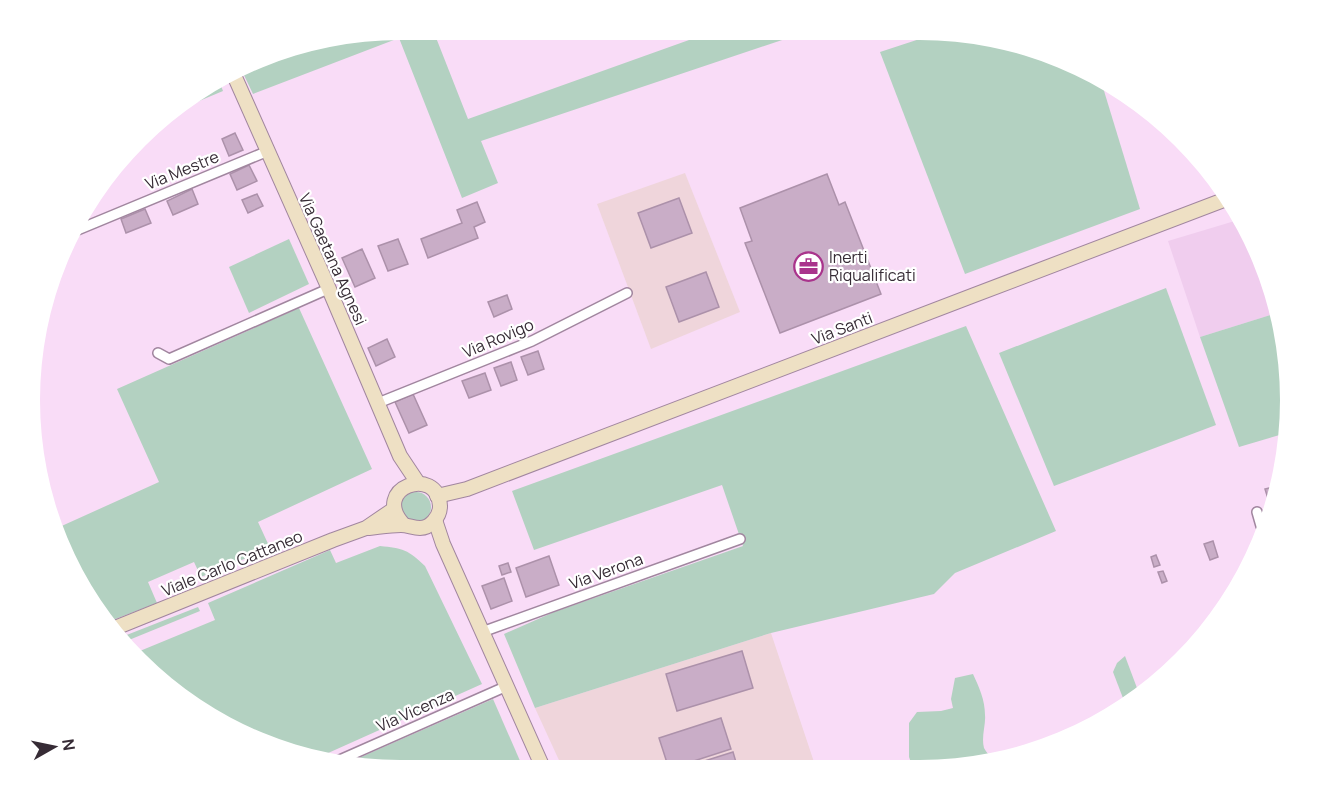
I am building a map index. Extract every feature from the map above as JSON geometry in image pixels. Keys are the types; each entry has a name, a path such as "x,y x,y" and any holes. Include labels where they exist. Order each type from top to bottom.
{"street":[{"name":"Via Gaetana Agnesi","path":"236,80 400,456 418,483"},
{"name":"Via Mestre","path":"86,227 268,151"},
{"name":"Via Santi","path":"439,501 1220,202"},
{"path":"158,353 169,359 328,289"},
{"name":"Via Rovigo","path":"378,403 532,341 627,293"},
{"name":"Via Gaetana Agnesi","path":"398,493 400,456"},
{"path":"420,528 428,526 435,520 439,501 429,487 418,483 407,485 398,493 394,508 397,518 404,525 420,528 443,544"},
{"name":"Viale Carlo Cattaneo","path":"366,528 394,508"},
{"path":"1257,512 1259,519"},
{"path":"435,520 443,544 540,760"},
{"name":"Viale Carlo Cattaneo","path":"120,626 366,528 404,525"},
{"name":"Via Verona","path":"482,632 740,539"},
{"name":"Via Vicenza","path":"348,756 507,686"}],"shaded area":[{"path":"685,173 740,312 651,349 597,204"},
{"path":"1232,222 1252,263 1269,315 1200,337 1168,241"},
{"path":"771,633 813,760 559,760 535,708"}],"green space":[{"path":"393,40 253,94 245,76 263,68 330,47"},
{"path":"400,40 437,40 468,119 689,40 782,40 481,141 498,183 462,198"},
{"path":"917,40 990,47 1057,68 1104,92 1140,209 965,274 880,52"},
{"path":"222,88 223,91 202,100"},
{"path":"289,239 309,284 249,313 229,267"},
{"path":"1166,288 1216,425 1054,486 999,353"},
{"path":"299,308 372,469 258,522 270,548 201,577 194,562 148,582 157,603 115,619 101,601 78,560 63,525 159,482 117,389"},
{"path":"1269,315 1279,377 1277,436 1239,447 1200,337"},
{"path":"966,326 1056,531 955,573 934,594 771,633 535,708 504,634 554,612 743,546 722,485 534,550 512,491"},
{"path":"416,492 427,496 431,507 427,518 416,522 405,518 401,507 405,496"},
{"path":"380,546 405,551 414,556 425,566 482,684 327,753 263,733 220,712 181,686 142,650 215,620 208,603 330,550 336,563"},
{"path":"198,607 200,611 131,639 127,635"},
{"path":"1125,656 1137,688 1123,698 1113,672 1117,663"},
{"path":"973,674 984,704 983,740 984,748 988,754 943,760 910,760 909,723 917,712 953,708 951,699 955,678"},
{"path":"493,699 520,760 377,760 359,758"}],"building":[{"path":"235,133 243,150 229,156 222,139"},
{"path":"249,165 257,181 237,190 230,174"},
{"path":"827,174 839,205 845,202 881,294 780,333 745,243 752,241 740,208"},
{"path":"192,189 198,204 173,215 167,201"},
{"path":"257,194 263,206 248,213 242,200"},
{"path":"679,198 692,233 651,248 638,213"},
{"path":"477,202 485,222 474,227 478,238 428,258 421,239 462,223 457,210"},
{"path":"145,209 151,223 126,233 121,219"},
{"path":"398,239 408,264 388,271 378,246"},
{"path":"362,249 375,278 355,287 342,258"},
{"path":"706,272 719,307 679,322 666,287"},
{"path":"507,295 512,309 494,317 488,302"},
{"path":"387,339 395,357 376,366 368,348"},
{"path":"538,351 544,369 528,375 521,357"},
{"path":"511,362 517,380 501,386 494,368"},
{"path":"485,373 491,390 469,398 462,381"},
{"path":"413,394 427,425 409,433 395,402"},
{"path":"1213,541 1218,557 1210,560 1204,544"},
{"path":"1156,555 1160,565 1154,567 1151,557"},
{"path":"549,556 559,585 526,597 516,568"},
{"path":"508,563 511,572 502,575 499,566"},
{"path":"1163,571 1167,581 1162,583 1158,572"},
{"path":"504,578 512,601 491,609 482,586"},
{"path":"742,651 753,688 677,711 666,674"},
{"path":"721,718 731,749 697,760 666,760 659,738"},
{"path":"733,752 735,760 708,760"}],"place":[{"name":"Inerti Riqualificati","path":"808,266"}]}
